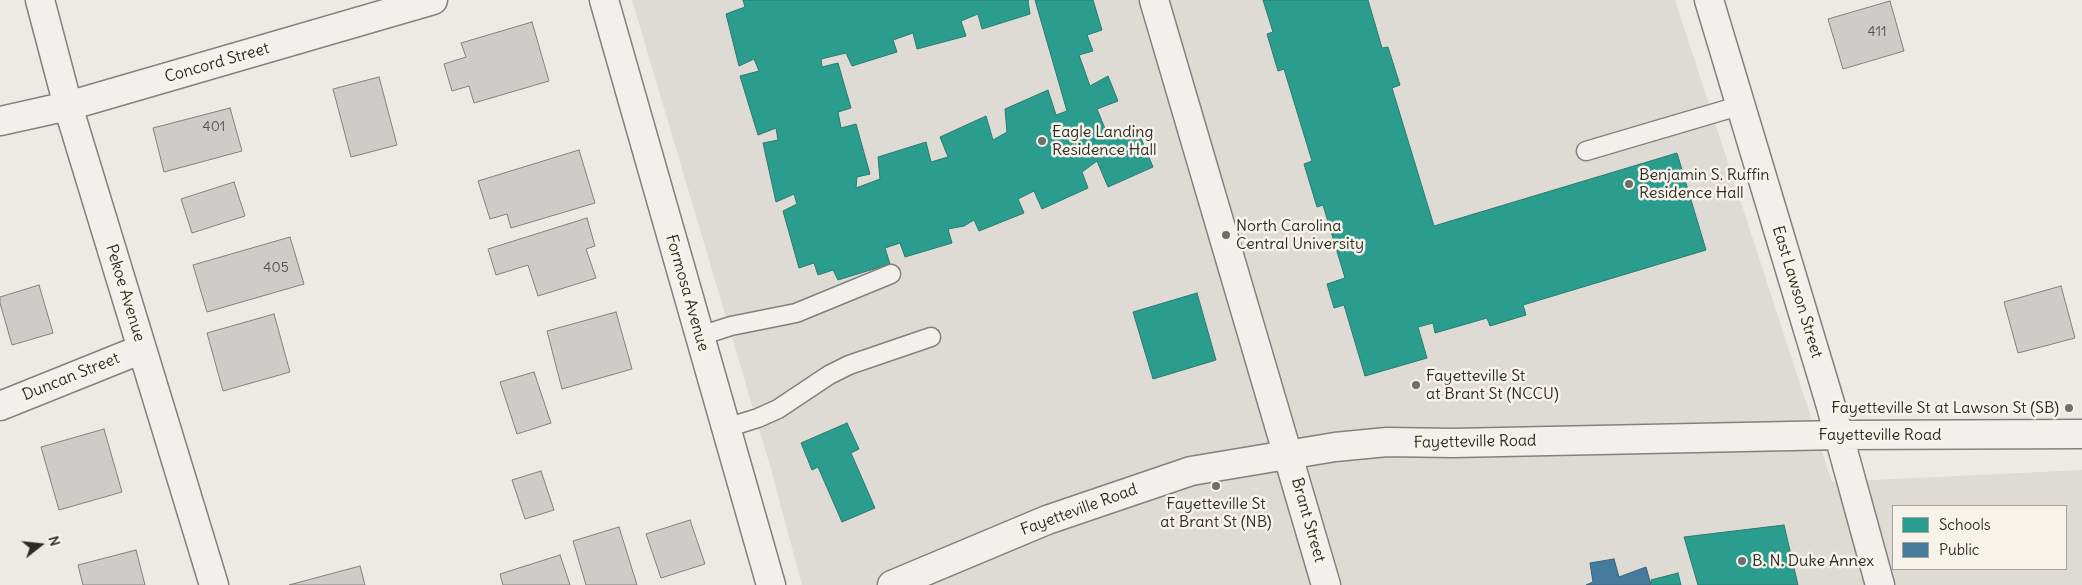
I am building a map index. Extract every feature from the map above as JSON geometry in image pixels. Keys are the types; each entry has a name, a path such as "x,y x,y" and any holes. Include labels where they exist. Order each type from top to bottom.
{"street":[{"name":"Pekoe Avenue","path":"40,0 68,106 214,585"},
{"name":"Concord Street","path":"0,121 68,106 433,0"},
{"name":"Formosa Avenue","path":"604,0 771,585"},
{"name":"Brant Street","path":"1154,0 1326,585"},
{"name":"East Lawson Street","path":"1709,0 1742,105 1839,435 1880,585"},
{"name":"Duncan Street","path":"0,406 142,349"},
{"name":"Fayetteville Road","path":"892,585 1047,520 1191,471 1336,447 1387,442 1453,443 1839,435 2082,434"}],"lane":[{"path":"1586,151 1742,105"},
{"path":"700,336 731,326 796,312 891,274"},
{"path":"726,428 758,418 778,409 829,375 849,365 931,337"}],"shaded area":[{"name":"North Carolina Central University","path":"632,0 1675,0 1832,482 2082,470 2082,585 802,585 771,469"}],"building: Schools":[{"name":"Eagle Landing Residence Hall","path":"743,0 1029,0 1030,14 982,29 978,14 961,21 966,36 917,49 913,33 893,40 897,52 852,66 846,53 821,59 822,67 838,63 851,108 838,112 841,128 856,124 870,174 857,177 856,188 880,179 878,157 926,142 931,162 948,157 940,137 986,116 993,140 1007,132 1005,109 1048,90 1056,115 1067,111 1035,0 1093,0 1102,30 1087,35 1093,51 1079,55 1090,86 1108,76 1118,101 1097,109 1108,136 1135,124 1153,167 1108,187 1097,161 1082,172 1088,188 1042,209 1034,191 1018,199 1024,213 979,231 974,220 964,226 948,229 952,243 905,257 900,243 885,248 890,264 838,280 833,270 818,275 814,263 799,268 783,211 797,204 794,194 776,202 763,143 778,140 776,128 758,135 740,76 759,71 754,59 739,66 726,14 745,7"},
{"name":"Benjamin S. Ruffin Residence Hall","path":"1263,0 1368,0 1382,48 1388,47 1400,85 1392,88 1434,226 1677,153 1706,250 1523,305 1526,315 1490,326 1487,318 1435,333 1433,323 1418,327 1427,358 1365,376 1344,305 1334,308 1327,284 1345,278 1323,205 1317,207 1304,164 1312,161 1284,69 1278,71 1267,34 1273,32"},
{"path":"1197,293 1216,360 1153,379 1133,312"},
{"path":"847,423 859,449 851,453 875,508 842,522 818,467 812,470 801,443"},
{"name":"B. N. Duke Annex","path":"1784,525 1798,585 1698,585 1684,537"},
{"path":"1678,573 1681,585 1652,585 1651,580"}],"building: Public":[{"path":"1614,559 1619,577 1646,567 1651,585 1586,585 1593,582 1590,563"}],"building: Other":[{"path":"1890,1 1904,51 1843,69 1828,19"},
{"path":"532,22 549,81 474,103 469,86 452,91 444,64 466,57 461,43"},
{"path":"379,77 397,145 351,157 333,89"},
{"path":"230,108 242,151 164,172 153,128"},
{"path":"579,150 595,203 511,228 507,214 490,219 478,181"},
{"path":"234,182 245,216 192,233 181,199"},
{"path":"587,218 595,246 586,249 596,278 538,296 528,265 496,275 488,249"},
{"path":"290,237 304,284 207,312 193,265"},
{"path":"39,285 53,333 12,345 0,297"},
{"path":"2061,286 2075,338 2018,353 2004,302"},
{"path":"616,312 632,369 562,389 547,331"},
{"path":"274,314 290,372 223,391 207,333"},
{"path":"534,372 551,423 517,434 500,382"},
{"path":"104,429 122,492 59,510 41,447"},
{"path":"541,471 554,510 525,519 512,480"},
{"path":"690,520 705,564 661,578 646,534"},
{"path":"619,527 637,585 586,585 573,541"},
{"path":"136,550 145,585 83,585 78,565"},
{"path":"560,555 570,585 503,585 500,574"},
{"path":"360,566 365,585 289,585"}],"place":[{"name":"Eagle Landing Residence Hall","path":"1042,141"},
{"name":"Benjamin S. Ruffin Residence Hall","path":"1629,184"},
{"name":"North Carolina Central University","path":"1226,235"},
{"name":"Fayetteville St at Brant St (NCCU)","path":"1416,385"},
{"name":"Fayetteville St at Lawson St (SB)","path":"2069,408"},
{"name":"Fayetteville St at Brant St (NB)","path":"1216,486"},
{"name":"B. N. Duke Annex","path":"1742,561"}]}
